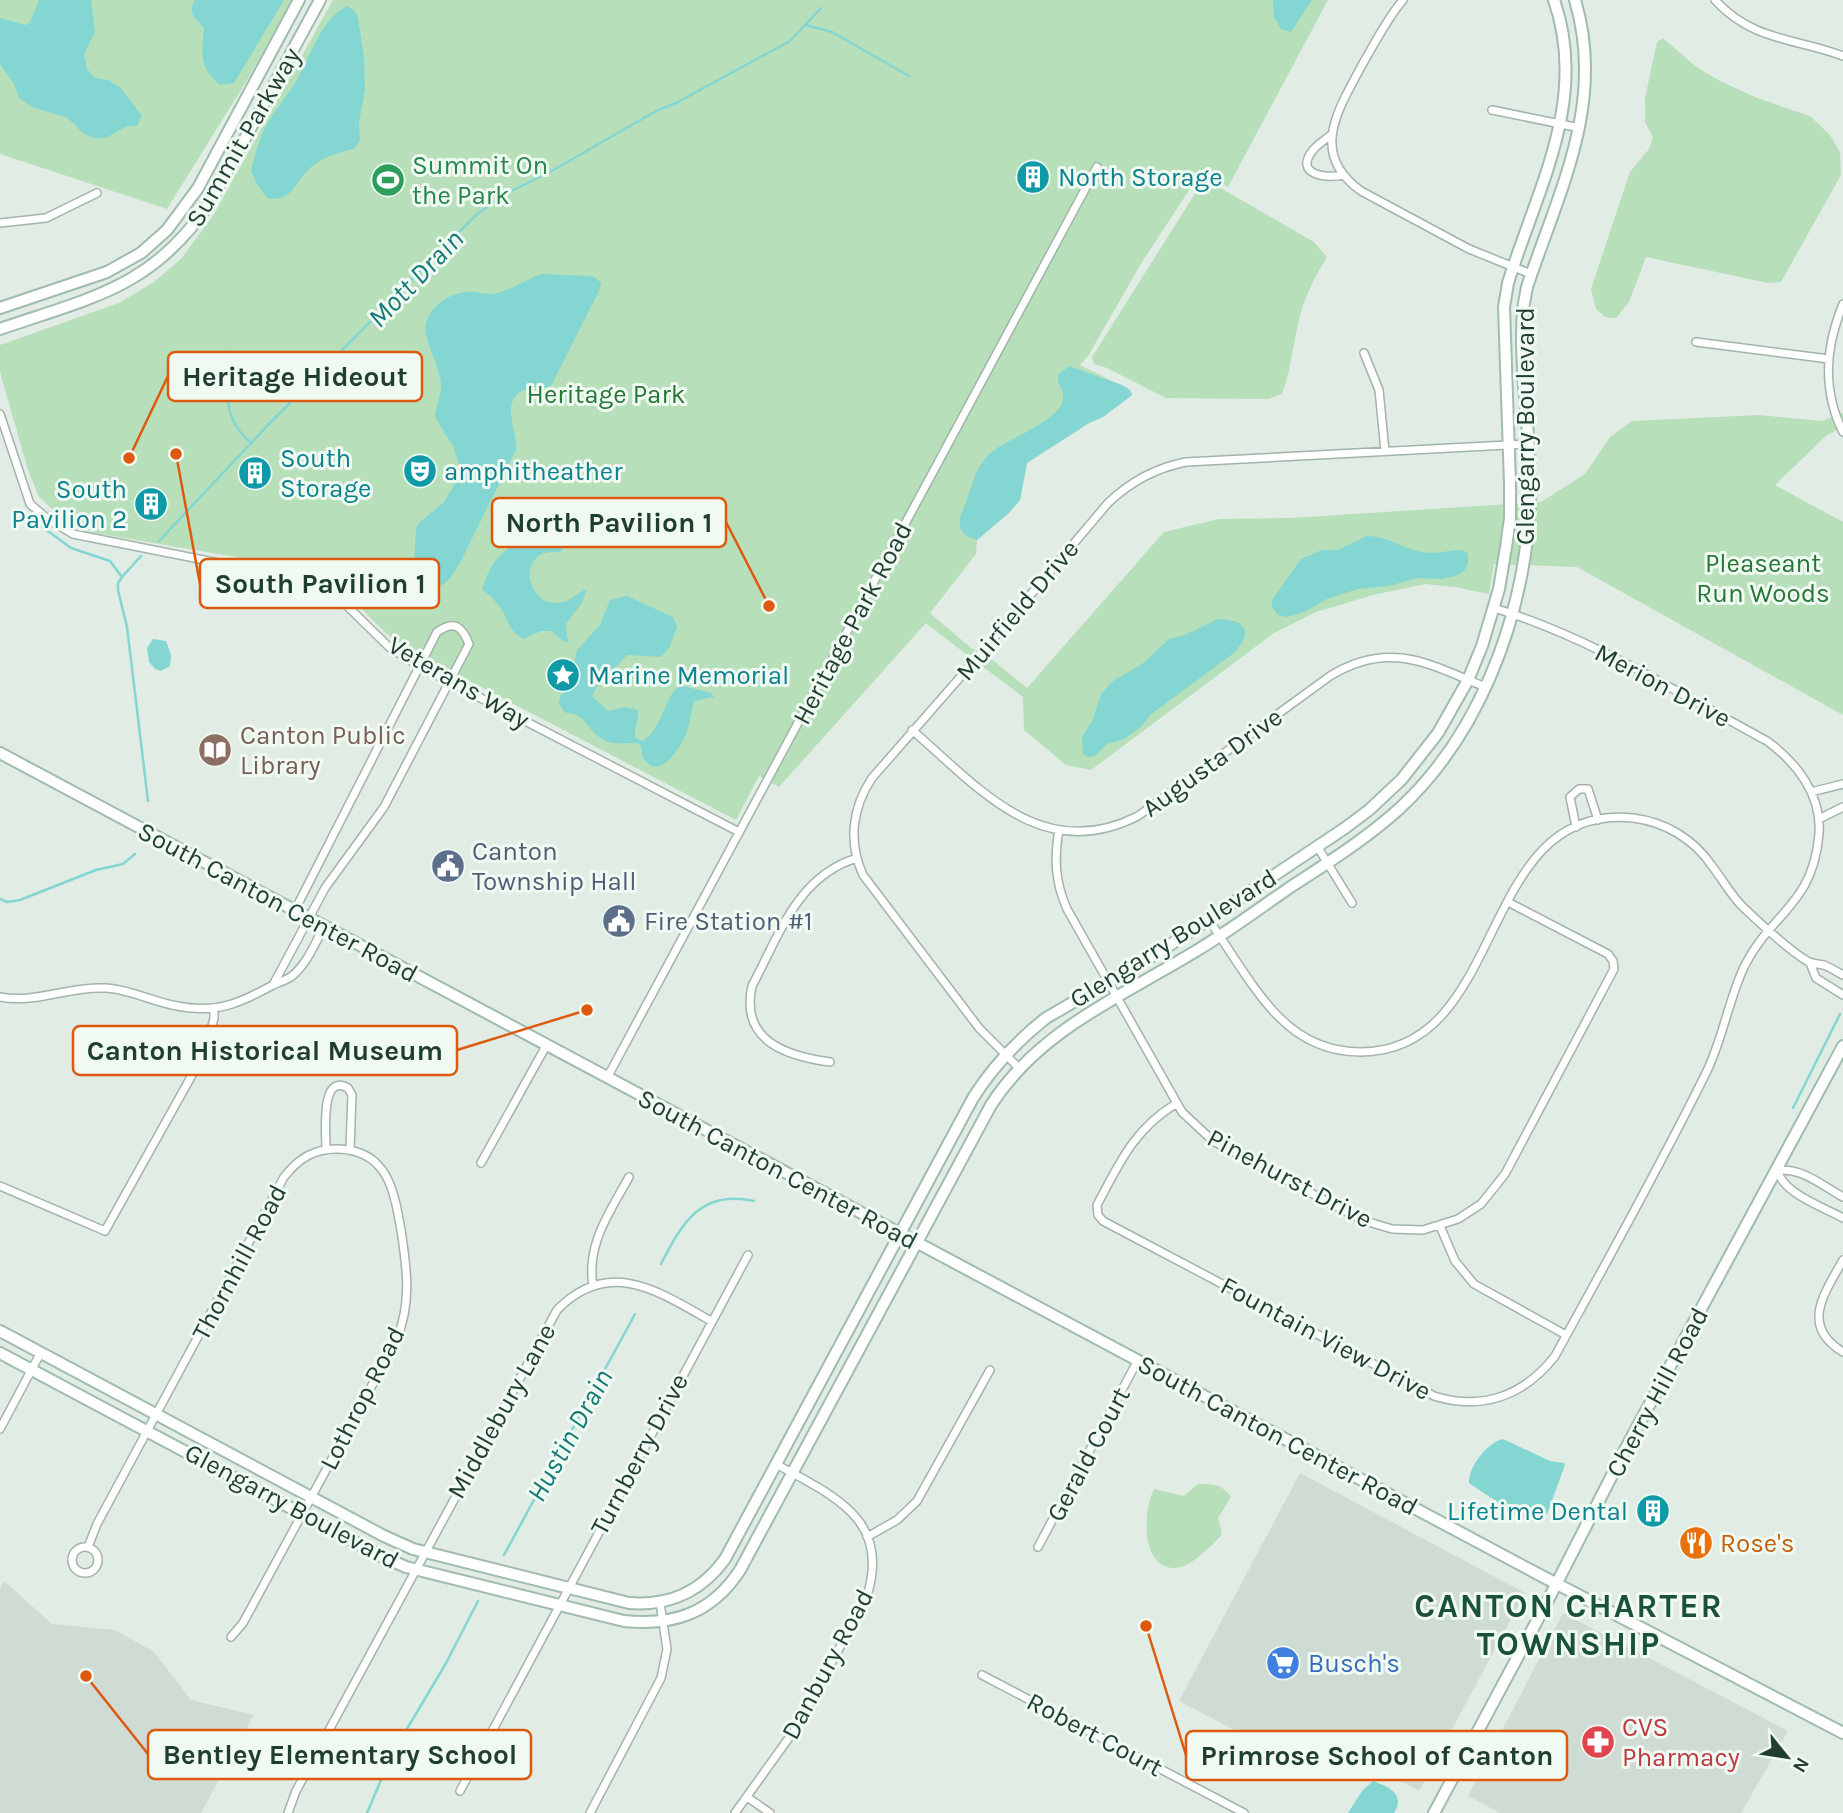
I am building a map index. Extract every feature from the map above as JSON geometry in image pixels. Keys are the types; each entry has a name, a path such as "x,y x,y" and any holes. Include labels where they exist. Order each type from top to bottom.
{"street":[{"name":"Summit Parkway","path":"0,308 107,272 141,253 167,230 198,188 299,0"},
{"name":"Summit Parkway","path":"0,329 114,289 146,271 180,242 212,199 320,0"},
{"path":"1403,0 1381,31 1338,110 1331,135 1334,155 1344,175 1361,191 1469,249 1531,274"},
{"name":"Glengarry Boulevard","path":"0,1331 384,1536 425,1552 629,1603 675,1600 704,1583 718,1570 728,1553 964,1116 984,1081 1005,1055 1046,1018 1209,920 1368,810 1402,779 1438,733 1468,680 1493,608 1503,568 1510,518 1503,319 1506,295 1561,124 1566,96 1564,38 1554,0"},
{"name":"Glengarry Boulevard","path":"0,1353 381,1556 415,1569 624,1621 664,1622 689,1614 713,1600 735,1578 745,1562 981,1125 999,1093 1019,1068 1062,1030 1220,936 1378,827 1415,793 1454,743 1485,687 1512,614 1522,571 1529,520 1522,320 1524,298 1531,274 1580,129 1586,66 1583,35 1575,0"},
{"path":"1715,0 1730,15 1762,34 1843,55"},
{"path":"1492,110 1580,129"},
{"path":"1331,135 1314,148 1308,158 1308,166 1319,177 1344,175"},
{"name":"Heritage Park Road","path":"607,1079 1097,167"},
{"path":"0,223 46,218 97,193"},
{"path":"1843,304 1829,359 1829,396 1843,432"},
{"path":"1696,342 1829,359"},
{"path":"1364,353 1379,390 1385,451"},
{"name":"Veterans Way","path":"0,414 30,504 49,520 73,534 290,577 314,585 344,603 389,647 419,666 739,832"},
{"name":"Muirfield Drive","path":"1019,1068 979,1028 871,888 857,858 853,827 861,797 872,778 1108,503 1136,480 1159,469 1186,463 1528,444"},
{"name":"Merion Drive","path":"1493,608 1576,639 1767,741 1792,763 1817,803 1818,844 1810,876 1796,901 1770,931"},
{"path":"273,985 325,888 384,807 470,644 465,633 456,626 446,626 437,632 295,911"},
{"name":"Augusta Drive","path":"912,730 1006,810 1033,823 1059,830 1099,830 1138,816 1330,676 1354,663 1380,657 1407,657 1426,662 1485,687"},
{"name":"South Canton Center Road","path":"0,753 1556,1584 1843,1733"},
{"path":"1402,779 1415,793"},
{"path":"1811,792 1843,784"},
{"path":"1576,827 1570,797 1579,789 1588,789 1598,820"},
{"path":"1819,819 1843,807"},
{"path":"1209,920 1270,1007 1292,1029 1310,1040 1332,1048 1374,1051 1413,1038 1443,1015 1458,995 1524,871 1555,839 1576,827 1598,820 1642,820 1664,826 1682,836 1705,856 1739,903 1810,963 1816,978 1843,995"},
{"name":"Pinehurst Drive","path":"1059,830 1056,864 1060,893 1117,998 1191,1123 1213,1141 1362,1220 1381,1227 1402,1230 1440,1226 1473,1210 1501,1182 1614,969 1614,961 1608,954 1508,902"},
{"path":"1317,846 1352,903"},
{"path":"830,1062 788,1053 767,1041 753,1021 750,996 752,986 806,890 830,869 857,858"},
{"path":"0,997 29,999 81,989 105,988 127,991 178,1006 214,1009 242,1002 292,977 324,927"},
{"name":"Fountain View Drive","path":"1177,1103 1149,1122 1128,1147 1097,1205 1098,1214 1103,1221 1422,1391 1446,1400 1482,1402 1517,1391 1545,1369 1566,1335 1706,1074 1743,969 1753,951 1770,931"},
{"path":"1810,963 1825,965 1843,975"},
{"path":"0,1186 105,1231 206,1050 214,1009"},
{"path":"481,1163 546,1046"},
{"name":"Cherry Hill Road","path":"1434,1813 1626,1448 1843,1046"},
{"path":"326,1149 328,1095 333,1087 340,1085 348,1088 352,1095 350,1149"},
{"path":"964,1116 981,1125"},
{"name":"Thornhill Road","path":"88,1547 97,1524 284,1177 302,1158 326,1149 350,1149"},
{"name":"Lothrop Road","path":"231,1637 243,1622 312,1497 396,1341 404,1319 408,1284 392,1185 385,1172 370,1158 350,1149"},
{"path":"1777,1171 1799,1172 1843,1199 1839,1216 1790,1189 1777,1171"},
{"path":"593,1286 591,1265 594,1246 629,1177"},
{"path":"1440,1226 1455,1261 1474,1284 1566,1335"},
{"name":"Turnberry Drive","path":"460,1791 748,1255"},
{"path":"1843,1260 1821,1299 1817,1317 1825,1341 1843,1352"},
{"name":"Middlebury Lane","path":"288,1813 303,1779 550,1320 567,1300 593,1286 621,1282 640,1285 711,1321"},
{"path":"857,1314 873,1323"},
{"path":"0,1429 41,1352"},
{"name":"Gerald Court","path":"1038,1547 1138,1360"},
{"path":"867,1537 897,1520 917,1501 990,1370"},
{"path":"798,1422 815,1432"},
{"name":"Danbury Road","path":"735,1813 796,1728 866,1599 873,1567 872,1549 862,1524 844,1504 776,1464"},
{"path":"728,1553 745,1562"},
{"path":"590,1813 661,1678 667,1649 660,1603"},
{"name":"Robert Court","path":"982,1675 1244,1813"},
{"path":"747,1797 770,1813"}],"shaded area":[{"path":"1300,1473 1525,1593 1419,1791 1364,1762 1315,1772 1179,1701"},
{"path":"4,1581 52,1624 115,1630 154,1652 191,1700 254,1715 201,1813 0,1813 0,1589"},
{"path":"1563,1613 1788,1731 1741,1813 1500,1813 1468,1796"}],"green space":[{"path":"0,0 293,0 167,209 0,154"},
{"name":"Heritage Park","path":"333,0 1328,0 1228,187 1201,172 1142,262 1088,356 1080,365 1130,390 1132,395 1103,417 1089,423 1027,463 1020,500 977,540 976,554 930,613 971,648 994,661 1027,688 1164,532 1219,519 1291,518 1541,502 1585,474 1610,437 1632,421 1759,415 1822,421 1843,413 1843,427 1827,435 1775,485 1843,522 1843,715 1577,567 1494,564 1489,594 1425,584 1373,595 1316,612 1274,633 1091,770 1066,765 1024,730 1023,697 926,623 779,787 759,776 736,820 421,657 385,632 341,589 321,578 283,565 95,533 64,519 39,497 28,470 0,372 0,345 119,303 154,282 181,259 214,214"},
{"path":"1663,38 1695,66 1720,81 1757,98 1810,116 1830,135 1840,152 1841,175 1781,282 1768,283 1646,257 1629,302 1616,318 1605,317 1596,309 1591,289 1630,172 1649,149 1653,137 1645,122 1645,98 1657,42"},
{"path":"1203,181 1210,182 1314,242 1327,257 1303,305 1282,394 1268,399 1166,398 1094,364 1092,357"},
{"path":"1198,1484 1217,1486 1231,1497 1218,1518 1222,1534 1187,1565 1174,1568 1163,1565 1155,1558 1147,1536 1150,1498 1154,1489 1184,1496"}],"water":[{"path":"39,0 91,0 95,32 84,55 87,69 95,78 108,80 120,87 142,116 137,126 127,126 106,138 94,138 83,133 68,118 32,107 19,98 14,84 0,64 0,18 26,25 30,22"},
{"path":"195,0 284,0 234,83 220,85 208,72 202,52 204,28 192,12"},
{"path":"1273,0 1312,0 1291,32 1281,29 1274,17"},
{"path":"347,6 355,11 358,18 364,57 365,90 359,122 360,140 355,148 314,165 283,197 267,198 251,171 262,135 298,78 323,28"},
{"path":"542,274 590,276 601,283 600,289 551,386 529,388 513,399 511,416 516,450 460,563 444,584 435,587 424,584 416,576 414,563 416,529 419,523 444,502 454,485 459,465 454,448 435,417 441,385 426,334 428,318 443,300 450,296 466,292 498,293"},
{"path":"1069,366 1122,385 1130,390 1132,395 1103,417 1089,423 1027,463 1020,500 977,540 968,536 961,530 960,518 981,465 997,448 1055,413 1063,398 1058,375"},
{"path":"1367,536 1383,538 1427,553 1462,550 1468,554 1468,563 1464,571 1456,576 1441,579 1417,578 1389,586 1358,589 1327,599 1304,612 1286,617 1278,615 1272,607 1272,600 1301,559 1322,550 1338,550"},
{"path":"540,540 562,547 562,551 542,554 530,569 532,585 541,598 557,603 587,589 581,604 566,624 566,643 551,631 541,631 523,639 514,632 497,604 482,589 490,569 509,548"},
{"path":"627,596 673,617 677,627 669,648 661,657 627,655 596,688 592,696 608,711 624,707 638,710 635,737 642,741 654,730 669,698 680,685 711,693 714,697 694,701 687,730 679,747 669,760 656,767 644,759 640,744 615,743 602,739 580,717 564,712 559,703 561,695 569,686 577,650 600,625 610,600"},
{"path":"1218,619 1241,624 1244,628 1244,639 1234,653 1150,715 1141,727 1124,739 1107,744 1095,756 1088,757 1083,754 1082,737 1093,719 1101,694 1113,681 1142,664 1169,639 1185,635"},
{"path":"153,639 166,641 171,655 170,666 161,671 149,662 147,648"},
{"path":"1503,1439 1550,1461 1565,1465 1547,1514 1536,1521 1527,1522 1469,1483 1472,1470 1480,1456 1491,1445"},
{"path":"1373,1781 1390,1789 1397,1796 1394,1813 1348,1813 1362,1791"}],"waterway":[{"name":"Mott Drain","path":"159,541 268,425 477,214 509,192 790,41 821,8"},
{"path":"806,25 832,32 909,76"},
{"path":"230,351 226,358 231,416 236,426 252,443"},
{"path":"37,523 71,548 110,561 122,577"},
{"name":"Mott Drain","path":"141,556 122,577 118,590 127,627 148,801"},
{"name":"Mott Drain","path":"0,899 7,902 20,900 96,870 123,864 135,854"},
{"path":"1793,1108 1840,1014"},
{"name":"Hustin Drain","path":"661,1264 677,1235 695,1213 720,1200 754,1201"},
{"name":"Hustin Drain","path":"504,1555 635,1314"},
{"name":"Hustin Drain","path":"367,1813 392,1754 445,1665 478,1601"}],"place":[{"name":"North Storage","path":"1033,177"},
{"name":"Summit On the Park","path":"388,180"},
{"name":"South Pavilion 1","path":"176,454"},
{"name":"Heritage Hideout","path":"129,458"},
{"name":"amphitheather","path":"420,471"},
{"name":"South Storage","path":"255,473"},
{"name":"South Pavilion 2","path":"151,504"},
{"name":"North Pavilion 1","path":"769,606"},
{"name":"Marine Memorial","path":"563,675"},
{"name":"Canton Public Library","path":"215,750"},
{"name":"Canton Township Hall","path":"448,866"},
{"name":"Fire Station #1","path":"619,921"},
{"name":"Canton Historical Museum","path":"587,1010"},
{"name":"Lifetime Dental","path":"1653,1511"},
{"name":"Rose's","path":"1696,1543"},
{"name":"Primrose School of Canton","path":"1146,1626"},
{"name":"Busch's","path":"1283,1663"},
{"name":"Bentley Elementary School","path":"86,1676"},
{"name":"CVS Pharmacy","path":"1598,1742"}],"district":[{"name":"CANTON CHARTER TOWNSHIP","path":"1569,1624"}],"park label":[{"name":"Pleaseant Run Woods","path":"1763,578"}]}
